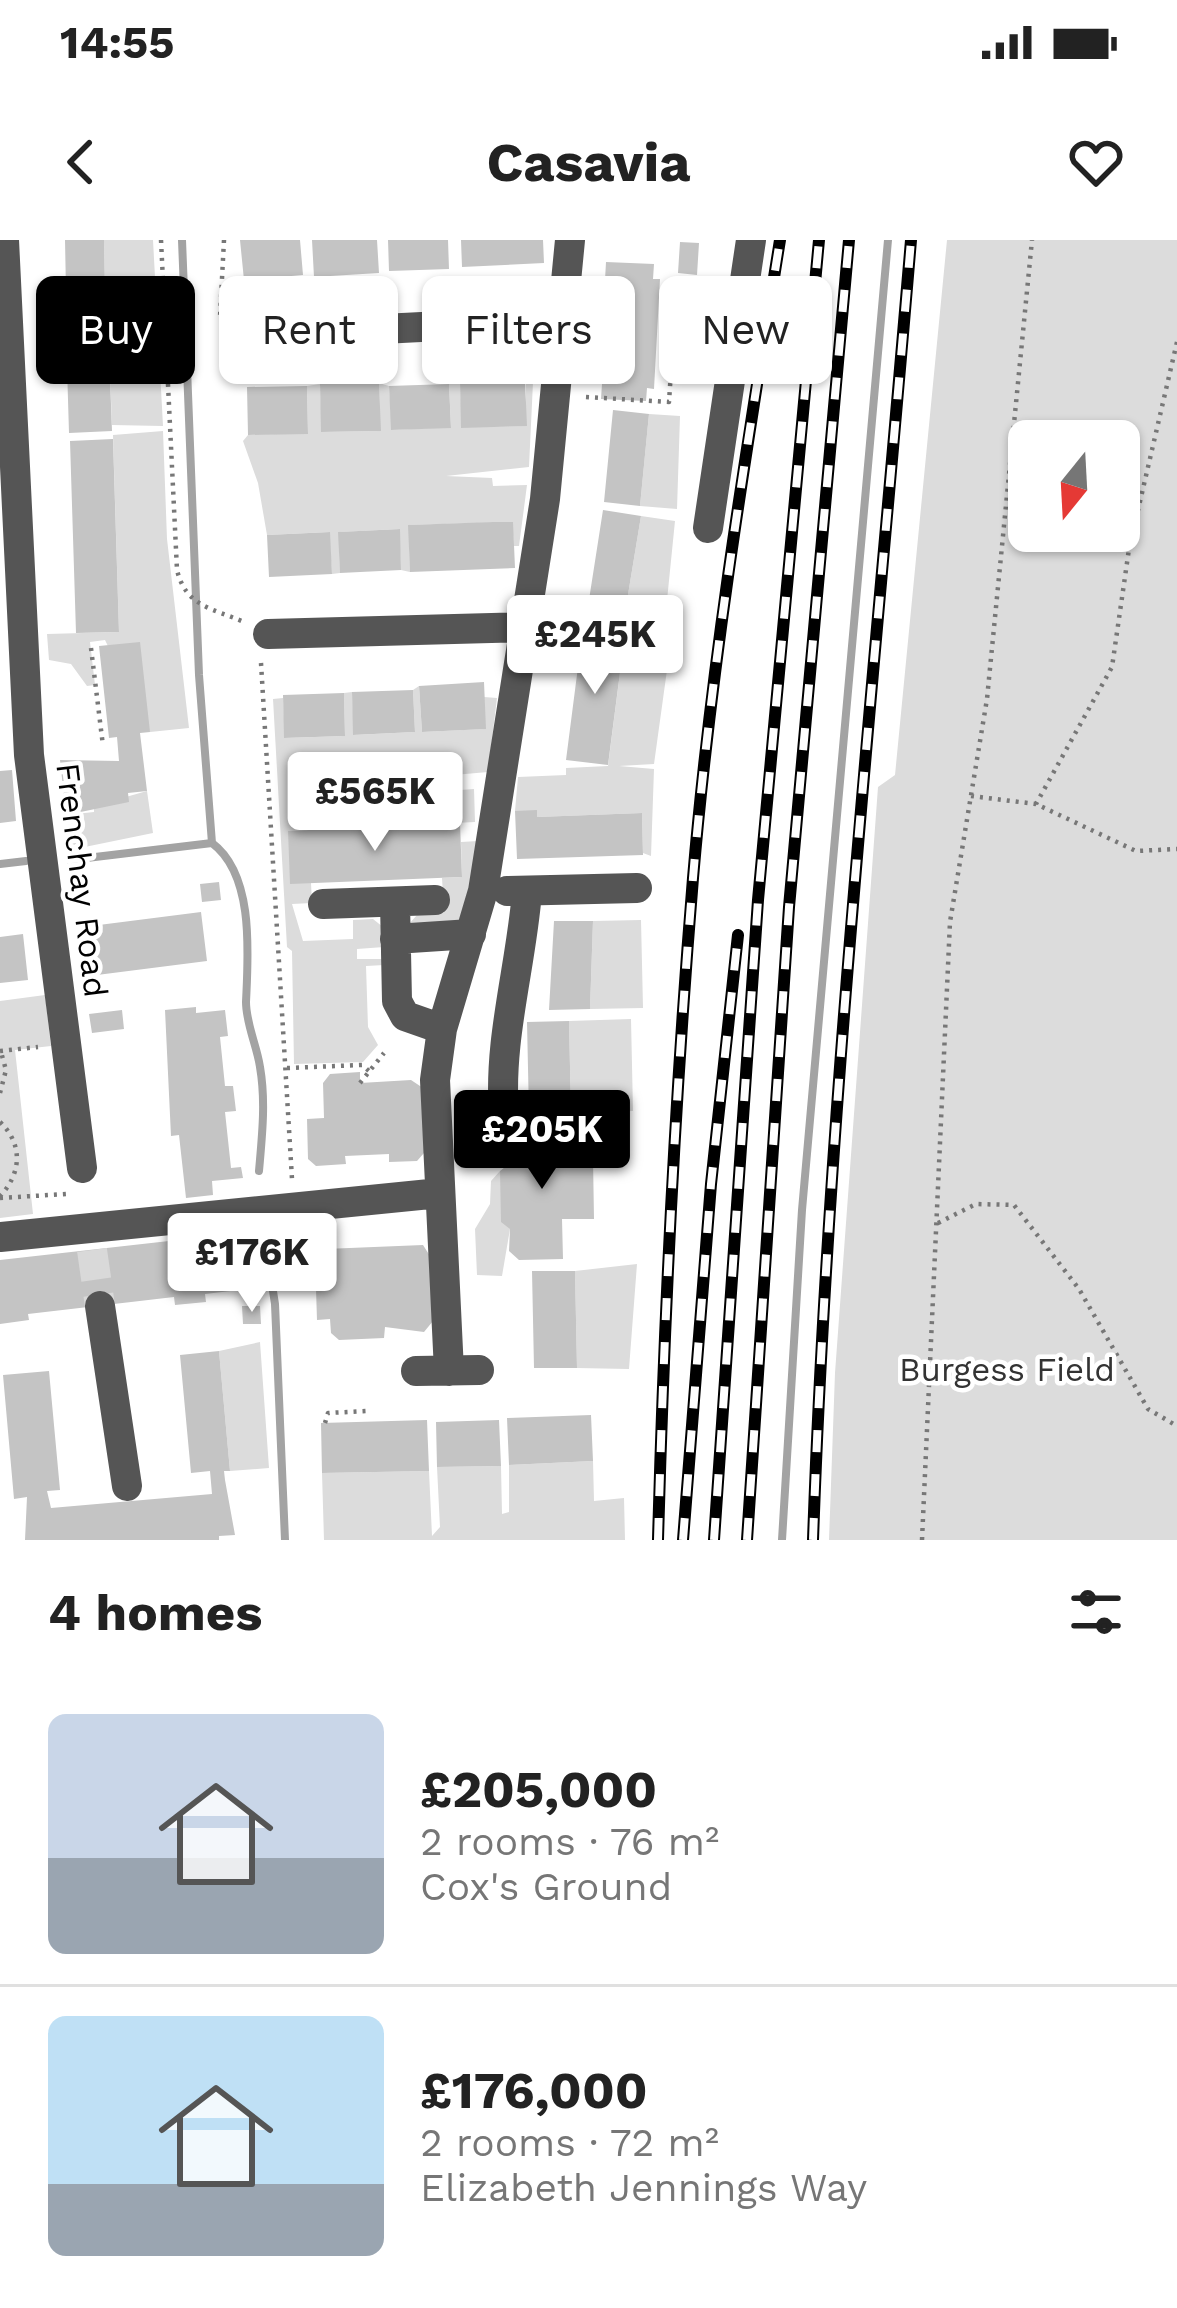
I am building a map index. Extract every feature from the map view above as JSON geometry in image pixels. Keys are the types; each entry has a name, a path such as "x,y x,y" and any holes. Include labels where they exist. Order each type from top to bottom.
{"street":[{"name":"Frenchay Road","path":"4,240 29,755 83,1180"},
{"path":"566,276 570,240"},
{"path":"708,528 751,240"},
{"path":"416,1371 464,1370 440,1193 435,1079 442,1028 483,891 548,473 555,384"},
{"path":"260,637 524,627"},
{"path":"483,891 637,888"},
{"path":"503,1114 500,1065 521,964 527,892"},
{"path":"323,904 435,900"},
{"path":"394,902 397,1000 404,1016 442,1028"},
{"path":"395,939 471,934"},
{"path":"0,1237 90,1238 293,1204 440,1193"},
{"path":"100,1306 127,1486"}],"path":[{"path":"161,240 177,570 182,587 196,604 231,616 260,637 293,1204"},
{"path":"222,276 224,240"},
{"path":"922,1540 950,922 987,698 1032,240"},
{"path":"1036,804 1112,667 1129,549 1177,342"},
{"path":"580,397 669,402 670,384"},
{"path":"91,648 104,746"},
{"path":"971,796 1036,804 1136,851 1177,849"},
{"path":"0,1093 6,1070 0,1051 68,1044"},
{"path":"360,1083 384,1053"},
{"path":"287,1068 362,1065 369,1071"},
{"path":"0,1122 18,1157 16,1173 0,1197"},
{"path":"0,1197 83,1180"},
{"path":"938,1223 976,1204 1014,1205 1079,1289 1148,1409 1177,1426"},
{"path":"356,1412 357,1422"},
{"path":"325,1423 328,1413 366,1412"}],"green space":[{"path":"104,240 153,240 155,276 105,276"},
{"name":"Burgess Field","path":"947,240 1177,240 1177,1540 829,1540 835,1373 878,787 895,775"},
{"path":"110,384 161,384 163,426 112,425"},
{"path":"320,384 322,432 380,431 379,384 389,386 392,430 451,427 449,384 460,384 462,427 526,426 526,384 533,384 529,467 446,476 492,478 493,486 527,485 519,546 514,546 512,522 409,525 410,572 401,570 399,529 339,532 340,573 332,574 329,532 267,535 258,483 243,441 248,435 308,433 307,386"},
{"path":"649,414 680,416 677,509 640,506"},
{"path":"163,431 167,539 189,728 150,732 105,640 90,642 95,685 87,686 71,664 49,660 47,634 119,632 113,435"},
{"path":"641,516 675,521 664,630 623,625"},
{"path":"625,634 671,641 654,764 619,766 654,769 651,856 643,853 642,813 537,817 515,811 518,777 566,775 566,768 608,766"},
{"path":"419,686 422,732 485,729 484,697 497,698 488,772 328,786 431,781 432,792 474,789 475,822 288,831 311,883 312,903 292,904 303,941 353,939 353,920 373,919 383,927 384,947 357,949 357,959 384,959 384,965 366,966 368,1027 378,1045 363,1062 294,1064 292,951 287,947 273,699 283,698 285,738 345,736 344,693 352,692 354,735 415,732 413,690"},
{"path":"147,791 153,833 70,850 66,815 94,812 94,806"},
{"path":"478,841 462,929 409,924 417,915 444,913 442,878 462,877 461,842"},
{"path":"641,920 643,1008 590,1009 593,921"},
{"path":"45,995 51,1046 15,1050 33,1214 0,1218 0,1001"},
{"path":"631,1019 633,1111 571,1113 569,1021"},
{"path":"500,1171 510,1229 502,1276 477,1275 475,1229 490,1204 491,1181"},
{"path":"637,1264 629,1369 577,1368 575,1271"},
{"path":"260,1342 269,1468 230,1471 219,1351"},
{"path":"593,1461 594,1501 624,1498 625,1540 324,1540 322,1473 429,1471 432,1536 440,1527 437,1467 501,1466 502,1514 509,1512 509,1465"}],"building":[{"path":"65,240 104,240 105,276 66,276"},
{"path":"240,240 300,240 303,275 244,276"},
{"path":"312,240 377,240 379,273 314,276"},
{"path":"388,240 448,240 449,269 389,271"},
{"path":"461,240 543,240 544,263 462,267"},
{"path":"680,242 699,243 697,275 678,273"},
{"path":"606,262 654,264 653,279 659,279 654,389 647,388 646,401 601,399 602,384 635,384 635,276 605,276"},
{"path":"68,384 110,384 112,431 69,433"},
{"path":"320,384 379,384 381,431 321,432"},
{"path":"449,384 451,428 391,430 389,386"},
{"path":"460,384 525,384 527,426 461,428"},
{"path":"307,386 308,434 248,435 247,387"},
{"path":"613,410 649,414 640,506 604,502"},
{"path":"113,439 119,632 76,633 70,441"},
{"path":"603,510 641,516 623,625 586,619"},
{"path":"513,522 515,568 410,572 408,525"},
{"path":"400,529 401,570 340,573 338,532"},
{"path":"330,532 332,574 269,577 267,535"},
{"path":"583,628 625,634 608,765 566,760"},
{"path":"140,642 150,732 140,733 147,791 128,793 129,802 66,815 60,760 119,761 117,737 109,738 99,646"},
{"path":"484,682 486,729 422,732 419,686"},
{"path":"413,690 415,732 353,735 352,692"},
{"path":"344,693 345,736 284,738 283,695"},
{"path":"12,770 16,821 0,823 0,771"},
{"path":"454,775 455,790 432,792 431,777"},
{"path":"537,810 537,817 642,813 643,855 517,859 515,811"},
{"path":"460,823 462,877 290,884 288,831"},
{"path":"219,882 221,900 202,902 200,884"},
{"path":"201,912 207,961 97,975 91,926"},
{"path":"554,921 593,921 590,1009 549,1010"},
{"path":"23,934 28,980 0,983 0,937"},
{"path":"196,1007 196,1013 225,1010 228,1036 220,1037 225,1086 233,1086 236,1111 225,1112 231,1168 241,1167 243,1178 212,1181 213,1195 186,1198 179,1135 171,1136 165,1010"},
{"path":"122,1010 124,1029 92,1033 89,1014"},
{"path":"569,1021 571,1113 529,1114 527,1022"},
{"path":"360,1072 360,1083 411,1080 423,1088 424,1153 417,1161 389,1162 389,1154 345,1156 346,1164 316,1166 308,1159 307,1119 324,1118 323,1083 330,1074"},
{"path":"513,1124 558,1124 558,1160 593,1159 594,1219 562,1219 563,1259 519,1260 509,1251 510,1229 501,1222 500,1171 509,1164 506,1136"},
{"path":"249,1232 256,1288 205,1294 206,1302 175,1305 174,1297 28,1314 29,1320 0,1324 0,1260"},
{"path":"423,1245 430,1256 433,1321 424,1332 385,1327 384,1338 339,1340 331,1333 330,1319 317,1320 315,1257 325,1249"},
{"path":"532,1271 575,1271 577,1368 534,1368"},
{"path":"242,1306 260,1306 261,1324 243,1324"},
{"path":"219,1351 230,1471 224,1471 235,1535 219,1536 219,1540 25,1540 27,1497 14,1499 3,1375 49,1371 60,1490 47,1491 51,1508 212,1494 210,1471 191,1473 180,1355"},
{"path":"591,1415 593,1461 509,1465 507,1418"},
{"path":"427,1420 429,1471 322,1473 321,1423"},
{"path":"499,1420 501,1466 437,1467 436,1422"}],"waterway":[{"path":"70,860 212,843 199,675 182,240"},
{"path":"782,1540 802,1210 888,240"},
{"path":"212,843 236,875 246,917 246,1010 263,1093 259,1171"},
{"path":"0,864 26,861"},
{"path":"262,1220 275,1304 285,1540"}],"tunnel":[{"path":"92,1250 100,1306"}],"railway":[{"path":"658,1540 671,1209 693,878 719,638 780,240"},
{"path":"714,1540 758,900 819,240"},
{"path":"747,1540 789,907 849,240"},
{"path":"813,1540 841,1052 911,240"},
{"path":"683,1540 711,1184 738,935"}]}
